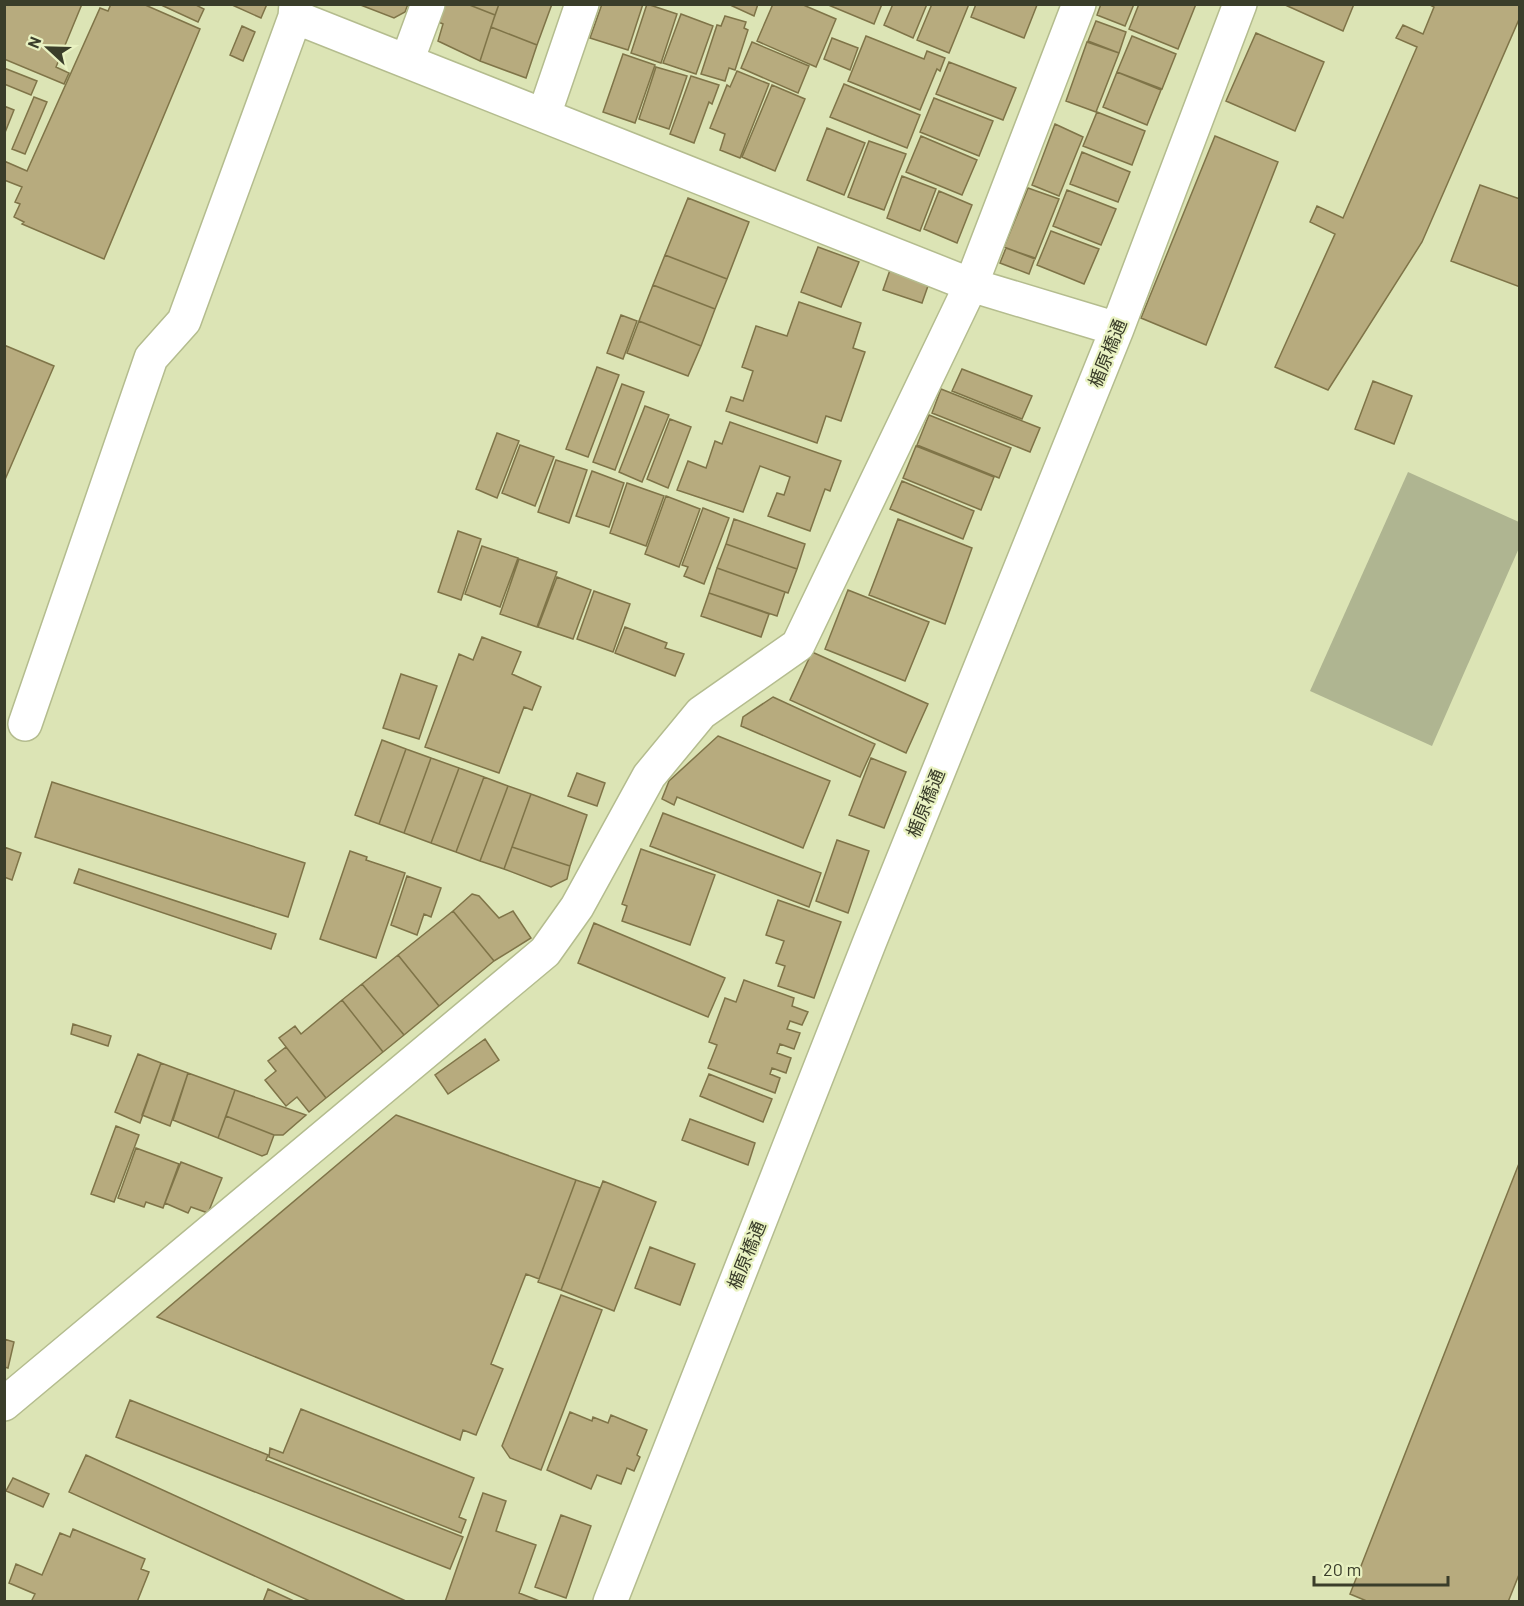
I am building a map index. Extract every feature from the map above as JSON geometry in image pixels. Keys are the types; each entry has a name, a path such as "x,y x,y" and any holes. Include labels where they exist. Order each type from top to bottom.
{"street":[{"path":"406,61 428,4"},
{"path":"544,115 582,4"},
{"path":"4,1404 545,952 577,907 649,776 701,713 798,645 970,285 1079,4"},
{"name":"楯原橋通","path":"610,1602 870,941 1117,329 1240,4"},
{"path":"25,724 151,358 183,321 296,11 406,61 970,285 1117,329"}],"green space":[{"path":"1408,472 1519,522 1519,548 1432,746 1310,691"}],"building":[{"path":"4,4 82,4 56,67 69,73 64,84 4,59"},
{"path":"111,4 143,4 200,29 104,259 22,224 24,222 14,217 20,204 15,202 22,187 4,180 4,161 27,171 100,8 108,11"},
{"path":"159,4 194,4 204,9 198,22"},
{"path":"230,4 267,4 261,18"},
{"path":"358,4 408,4 405,12 394,18"},
{"path":"440,4 467,4 495,15 480,61 438,41 443,24 434,20"},
{"path":"467,4 499,4 495,15"},
{"path":"499,4 552,4 537,45 491,27"},
{"path":"602,4 643,4 628,50 590,38"},
{"path":"647,4 677,14 661,63 631,53"},
{"path":"728,4 758,4 754,16"},
{"path":"773,4 801,4 836,19 816,67 757,41"},
{"path":"826,4 882,4 874,24"},
{"path":"893,4 927,4 913,38 884,25"},
{"path":"932,4 969,4 949,53 917,40"},
{"path":"976,4 1037,5 1024,38 971,17"},
{"path":"1101,4 1134,4 1125,26 1097,15"},
{"path":"1139,4 1196,4 1178,49 1129,29"},
{"path":"1283,4 1354,4 1343,31"},
{"path":"1428,4 1520,4 1520,17 1422,242 1328,390 1275,367 1335,234 1310,222 1317,206 1343,218 1417,47 1396,38 1403,25 1423,34 1434,7"},
{"path":"681,14 713,26 696,74 663,63"},
{"path":"725,16 746,22 744,28 748,30 735,70 729,68 725,81 701,74 717,25 721,26"},
{"path":"1096,21 1126,32 1119,53 1088,41"},
{"path":"242,26 255,32 243,61 230,55"},
{"path":"491,27 537,45 526,78 480,61"},
{"path":"1256,33 1324,62 1295,131 1226,101"},
{"path":"866,36 924,59 927,51 945,58 940,71 937,69 920,110 848,81"},
{"path":"1132,36 1176,54 1162,89 1117,72"},
{"path":"832,38 858,48 850,70 824,59"},
{"path":"752,42 809,66 798,93 741,68"},
{"path":"1087,42 1119,53 1096,112 1066,101"},
{"path":"623,54 655,65 635,123 603,112"},
{"path":"949,62 1016,88 1003,120 936,94"},
{"path":"656,67 687,76 669,129 639,119"},
{"path":"4,68 37,81 31,95 4,84"},
{"path":"737,71 769,84 740,158 720,150 725,134 710,128 727,85 730,87"},
{"path":"1117,72 1161,90 1147,125 1103,107"},
{"path":"691,76 719,85 712,104 709,102 694,143 670,134"},
{"path":"844,84 920,115 907,148 830,117"},
{"path":"772,85 805,99 775,171 742,157"},
{"path":"34,97 47,102 25,154 12,149"},
{"path":"934,98 993,121 979,156 920,132"},
{"path":"4,106 14,110 4,135"},
{"path":"1097,112 1145,131 1132,165 1083,146"},
{"path":"1055,124 1083,137 1059,196 1032,185"},
{"path":"827,128 865,143 844,195 807,180"},
{"path":"921,136 977,160 962,195 906,172"},
{"path":"1215,136 1278,162 1206,345 1141,318"},
{"path":"869,141 906,154 884,210 848,197"},
{"path":"1082,152 1130,172 1118,202 1070,184"},
{"path":"902,176 936,189 920,231 887,218"},
{"path":"1480,185 1520,199 1520,287 1451,261"},
{"path":"1028,188 1059,199 1035,259 1004,247"},
{"path":"1067,190 1116,209 1101,245 1053,226"},
{"path":"939,191 972,205 957,243 924,229"},
{"path":"688,198 749,222 727,279 665,255"},
{"path":"1051,231 1099,249 1084,284 1037,265"},
{"path":"818,247 859,262 841,307 801,292"},
{"path":"1006,248 1035,258 1029,274 1000,263"},
{"path":"665,255 727,279 715,309 653,285"},
{"path":"890,270 929,283 922,303 883,290"},
{"path":"653,285 715,309 701,346 639,321"},
{"path":"799,302 861,323 853,348 865,352 841,421 826,416 817,443 726,411 731,397 743,401 753,371 742,367 756,326 787,336"},
{"path":"621,315 637,321 623,359 607,353"},
{"path":"639,321 701,346 688,376 627,353"},
{"path":"4,345 54,366 4,482"},
{"path":"597,367 619,375 588,457 566,449"},
{"path":"962,369 1032,396 1022,419 952,391"},
{"path":"1373,381 1412,396 1394,444 1355,429"},
{"path":"622,384 644,392 615,470 593,462"},
{"path":"941,389 1040,428 1030,452 932,413"},
{"path":"645,406 669,415 642,482 619,472"},
{"path":"929,415 1011,448 999,478 917,445"},
{"path":"670,419 691,427 668,488 647,479"},
{"path":"730,422 841,461 830,491 825,489 810,531 768,516 777,493 784,495 790,477 760,466 743,512 677,490 688,461 706,468 715,441 722,444"},
{"path":"497,433 519,441 497,498 476,489"},
{"path":"520,445 554,457 535,506 502,493"},
{"path":"916,446 994,477 981,510 903,478"},
{"path":"556,460 587,470 569,523 538,512"},
{"path":"592,471 624,483 609,527 576,516"},
{"path":"902,481 974,511 963,539 890,509"},
{"path":"627,483 664,496 646,546 610,533"},
{"path":"666,496 700,509 679,567 645,554"},
{"path":"703,508 729,518 704,584 684,576 688,567 682,565"},
{"path":"734,519 805,544 797,569 726,544"},
{"path":"898,519 972,548 945,624 869,595"},
{"path":"458,531 481,539 461,600 438,592"},
{"path":"726,544 797,569 788,593 717,568"},
{"path":"482,546 518,558 500,607 465,594"},
{"path":"519,559 557,572 537,627 500,614"},
{"path":"717,568 785,592 777,616 709,593"},
{"path":"557,577 591,590 573,639 538,627"},
{"path":"848,590 929,622 905,681 825,649"},
{"path":"594,591 630,604 613,652 577,639"},
{"path":"709,593 769,614 761,637 701,616"},
{"path":"625,627 667,643 665,648 684,654 675,676 615,653"},
{"path":"482,637 521,652 512,674 541,687 532,710 524,707 499,773 425,747 459,654 473,660"},
{"path":"812,652 928,704 906,753 790,700"},
{"path":"401,674 437,686 419,739 383,728"},
{"path":"773,697 875,744 860,777 741,726 743,717"},
{"path":"718,736 830,781 803,848 677,797 674,805 662,799 669,781"},
{"path":"382,740 406,749 379,824 355,815"},
{"path":"406,749 431,758 404,833 379,824"},
{"path":"431,758 459,768 431,843 404,833"},
{"path":"871,758 906,772 884,828 849,815"},
{"path":"459,768 484,777 456,852 431,843"},
{"path":"577,773 605,783 597,806 568,796"},
{"path":"484,777 508,786 480,861 456,852"},
{"path":"52,782 305,863 288,917 35,837"},
{"path":"508,786 531,794 504,869 480,861"},
{"path":"531,794 587,815 570,866 512,847"},
{"path":"663,813 821,873 809,907 650,846"},
{"path":"837,840 869,851 848,913 816,901"},
{"path":"4,847 21,853 12,880 4,877"},
{"path":"512,847 570,866 567,879 551,887 504,869"},
{"path":"641,849 715,875 690,945 622,921 627,906 622,904"},
{"path":"350,851 367,857 366,860 405,873 376,958 320,939"},
{"path":"79,869 276,934 271,949 74,883"},
{"path":"407,876 441,888 431,917 424,914 417,935 391,925"},
{"path":"472,894 479,896 499,918 513,911 531,938 494,961 453,911"},
{"path":"778,900 841,922 814,998 778,986 785,966 776,963 784,941 766,935"},
{"path":"453,911 494,961 439,1006 398,955"},
{"path":"594,923 725,978 708,1017 578,963"},
{"path":"398,955 439,1006 404,1035 362,984"},
{"path":"744,980 794,998 792,1006 808,1012 802,1025 790,1021 787,1029 800,1033 794,1049 780,1044 777,1053 791,1058 786,1073 772,1068 770,1074 780,1078 775,1093 708,1068 717,1045 709,1042 725,998 736,1002"},
{"path":"362,984 404,1035 383,1052 342,1000"},
{"path":"342,1000 383,1052 326,1098 279,1038 295,1026 301,1034"},
{"path":"73,1024 111,1036 108,1046 71,1034"},
{"path":"485,1039 499,1060 448,1094 435,1075"},
{"path":"286,1047 326,1098 309,1112 297,1097 286,1106 265,1080 276,1071 268,1061"},
{"path":"138,1054 161,1063 140,1123 115,1112"},
{"path":"161,1063 188,1073 170,1126 142,1115"},
{"path":"188,1073 235,1090 218,1138 173,1120"},
{"path":"709,1074 772,1099 763,1122 700,1096"},
{"path":"235,1090 306,1115 283,1135 274,1135 226,1116"},
{"path":"396,1115 576,1180 539,1279 526,1274 491,1364 503,1369 476,1435 463,1430 460,1440 157,1317"},
{"path":"226,1116 274,1135 267,1154 262,1156 218,1138"},
{"path":"690,1119 755,1143 748,1165 682,1140"},
{"path":"116,1126 139,1135 114,1202 91,1194"},
{"path":"136,1148 179,1164 163,1208 146,1202 144,1207 118,1198"},
{"path":"1520,1161 1520,1572 1508,1602 1369,1602 1350,1594"},
{"path":"181,1162 222,1178 208,1213 191,1207 188,1213 165,1203"},
{"path":"576,1180 600,1188 561,1290 538,1282"},
{"path":"603,1181 656,1202 614,1311 561,1290"},
{"path":"650,1247 695,1264 680,1305 635,1288"},
{"path":"561,1295 602,1310 541,1470 510,1458 502,1446"},
{"path":"4,1339 14,1342 8,1368 4,1367"},
{"path":"130,1400 268,1455 266,1460 463,1537 450,1569 116,1437"},
{"path":"301,1409 474,1478 459,1517 466,1520 461,1533 269,1457 270,1448 283,1453"},
{"path":"570,1412 592,1421 593,1417 608,1423 611,1415 647,1430 637,1455 640,1457 634,1471 627,1468 621,1484 597,1475 591,1489 547,1470"},
{"path":"86,1455 408,1602 312,1602 69,1492"},
{"path":"13,1478 49,1494 43,1507 6,1491"},
{"path":"483,1493 506,1501 496,1531 536,1545 519,1593 542,1602 445,1602"},
{"path":"561,1515 591,1526 566,1598 535,1587"},
{"path":"73,1529 145,1559 141,1569 149,1572 137,1602 31,1602 35,1594 9,1583 16,1564 42,1575 60,1533 70,1537"},
{"path":"268,1589 296,1602 263,1602"}]}
